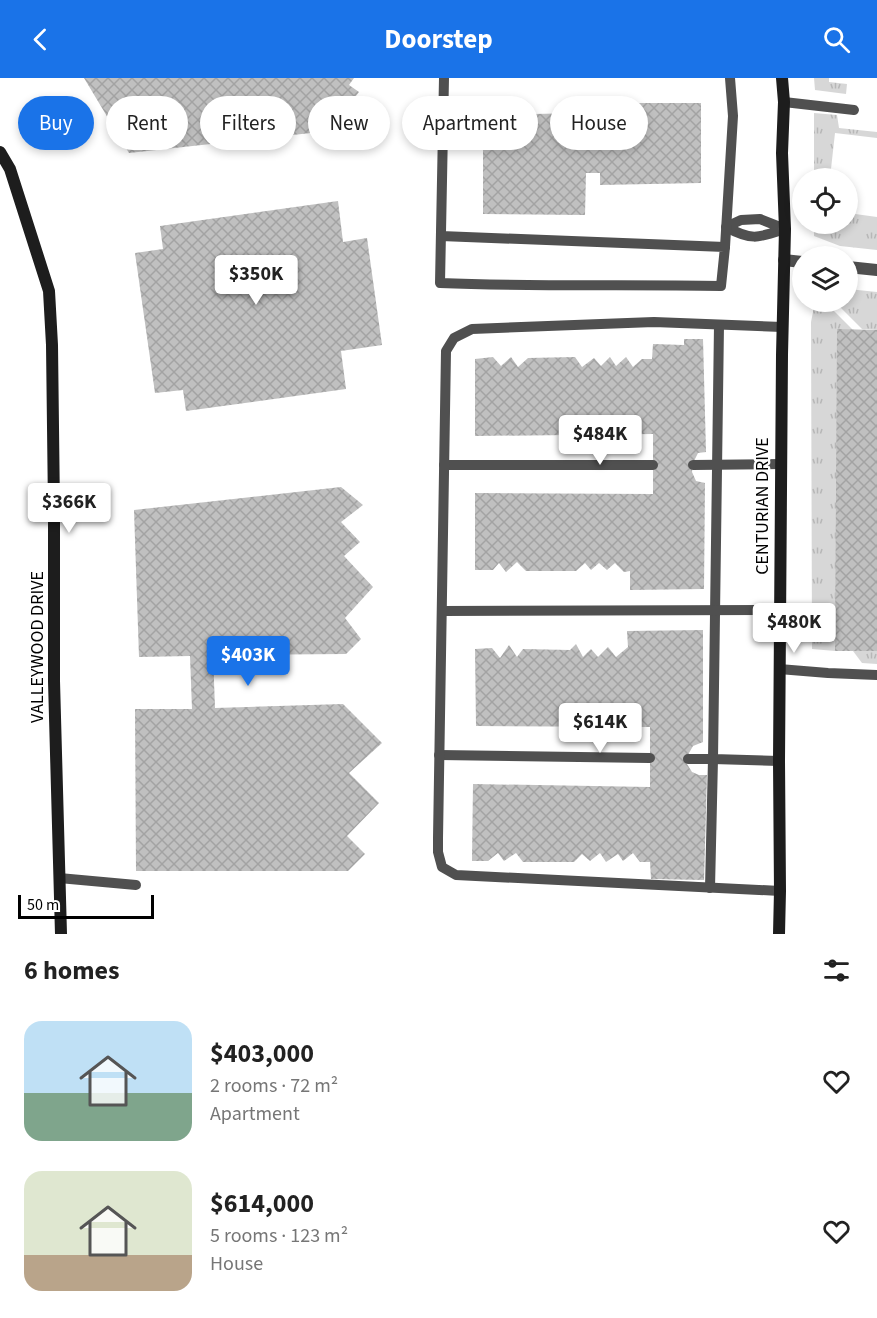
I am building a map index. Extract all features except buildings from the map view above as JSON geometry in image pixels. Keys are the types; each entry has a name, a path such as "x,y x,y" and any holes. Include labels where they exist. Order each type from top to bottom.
{"street":[{"name":"CENTURIAN DRIVE","path":"778,934 780,891 780,464 785,229 782,78"},
{"name":"VALLEYWOOD DRIVE","path":"0,152 10,169 49,291 52,345 54,681 60,934"},
{"path":"784,260 792,261"},
{"path":"858,268 877,270"}],"lane":[{"path":"444,78 440,283 492,286 638,284 721,286 734,116 730,78"},
{"path":"784,102 854,110"},
{"path":"726,227 741,220 760,219 785,229"},
{"path":"726,227 742,235 759,237 785,229"},
{"path":"441,236 725,247"},
{"path":"780,891 456,875 442,867 438,852 446,351 454,338 472,329 654,322 782,327"},
{"path":"710,888 719,325"},
{"path":"693,465 780,464"},
{"path":"444,465 653,465"},
{"path":"54,509 105,505"},
{"path":"442,611 779,610"},
{"path":"779,669 828,674 877,675"},
{"path":"439,755 650,758"},
{"path":"688,759 779,761"},
{"path":"59,878 136,885"}],"green space":[{"path":"814,78 829,78 829,82 847,84 846,94 815,90"},
{"path":"814,113 837,115 839,128 877,132 877,138 835,133 831,168 814,168"},
{"path":"858,214 877,217 877,250 858,248 858,246 840,246 814,236 814,234 858,234"},
{"path":"858,290 877,292 877,330 862,329 845,312 858,312"},
{"path":"813,312 835,312 852,329 835,651 812,649 811,322"},
{"path":"853,651 877,651 877,664 862,663"}]}
